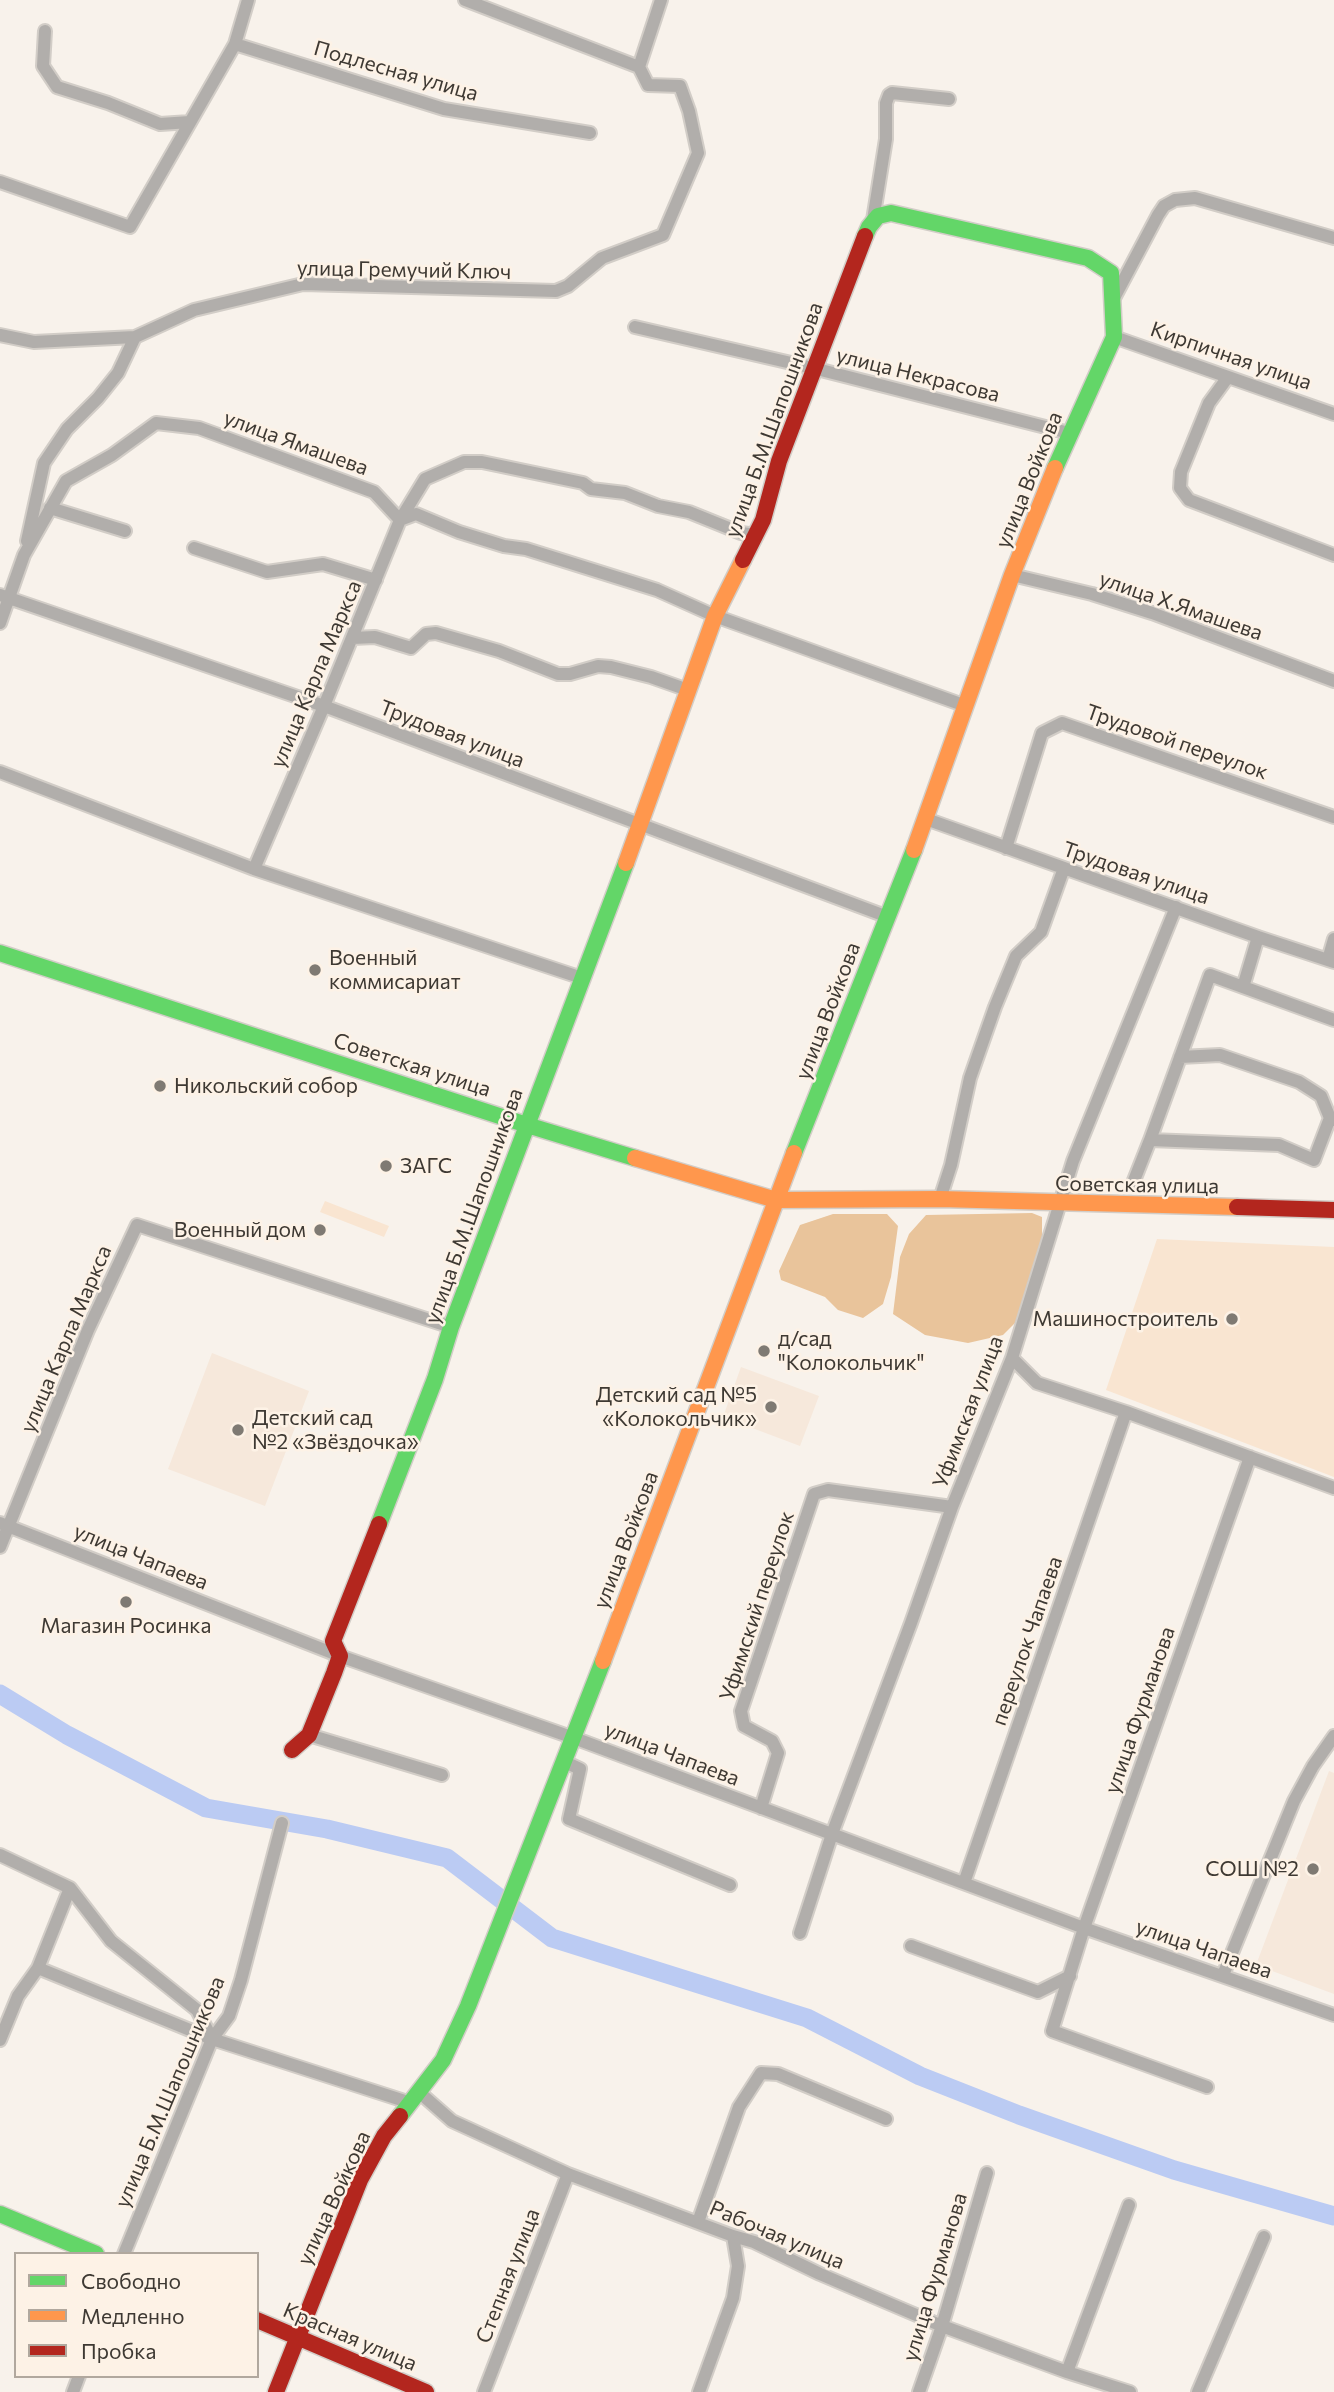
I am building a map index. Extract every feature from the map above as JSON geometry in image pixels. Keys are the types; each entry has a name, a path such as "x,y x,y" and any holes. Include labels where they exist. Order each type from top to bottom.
{"street":[{"path":"0,181 130,227 235,44 247,0"},
{"path":"465,0 639,67 661,0"},
{"path":"45,30 43,66 57,87 108,103 160,124 190,122"},
{"name":"Подлесная улица","path":"235,44 444,109 590,133"},
{"name":"улица Гремучий Ключ","path":"135,337 194,310 303,284 556,291 569,286 602,258 663,235 698,153 689,111 680,86 648,85 639,67"},
{"path":"873,220 886,139 886,103 890,95 892,93 949,99"},
{"path":"1112,300 1158,215 1164,206 1175,200 1195,198 1334,238"},
{"name":"улица Войкова","path":"276,2392 360,2180 384,2136 443,2060 468,2007 565,1762 776,1200 926,819 1012,575 1069,433 1114,337 1111,274 1088,258 891,213 873,220"},
{"name":"улица Б.М.Шапошникова","path":"292,1750 309,1735 340,1656 333,1641 435,1379 451,1326 640,826 715,616 763,520 779,460 873,220"},
{"name":"улица Некрасова","path":"635,327 813,368 1069,433"},
{"path":"0,335 34,342 135,337 118,373 67,429 44,463 24,555"},
{"name":"Кирпичная улица","path":"1114,337 1334,414"},
{"path":"1228,377 1209,403 1181,472 1180,488 1189,500 1334,555"},
{"name":"улица Ямашева","path":"0,623 4,597 24,555 66,481 112,455 156,423 199,428 374,492 400,520"},
{"name":"улица Карла Маркса","path":"254,869 400,520 425,479 464,462 475,461 583,483 591,489 607,489 657,506 689,512 741,533 757,535"},
{"path":"50,508 125,531"},
{"path":"400,520 416,514 459,532 504,546 526,549 657,590 715,616 966,706"},
{"path":"194,548 267,572 323,564 376,580"},
{"name":"улица Х.Ямашева","path":"1012,575 1092,594 1152,613 1334,681"},
{"name":"Трудовая улица","path":"4,597 324,706 888,917"},
{"path":"352,638 375,637 411,648 426,634 436,633 558,674 570,674 598,666 611,667 652,677 688,690"},
{"name":"Трудовой переулок","path":"1006,848 1042,733 1062,723 1334,817"},
{"path":"0,772 254,869 582,978"},
{"name":"Трудовая улица","path":"926,819 1331,961"},
{"path":"940,1199 951,1165 970,1078 995,1007 1016,956 1041,932 1064,868"},
{"name":"Уфимская улица","path":"800,1933 832,1834 952,1507 1012,1358 1073,1161 1176,907"},
{"path":"1243,987 1258,937"},
{"path":"1331,961 1334,939"},
{"name":"Советская улица","path":"0,953 527,1125 776,1200 940,1199 1334,1210"},
{"path":"1133,1183 1210,975 1334,1020"},
{"path":"1150,1140 1279,1145 1314,1160 1333,1115 1321,1096 1299,1082 1220,1055 1180,1057"},
{"path":"793,1159 795,1181 802,1192 825,1199"},
{"path":"761,1243 778,1220 793,1207 825,1199"},
{"name":"улица Карла Маркса","path":"0,1547 5,1525 88,1330 137,1225 451,1326"},
{"path":"1012,1358 1037,1383 1126,1412 1334,1489"},
{"name":"переулок Чапаева","path":"964,1883 1126,1412"},
{"name":"улица Фурманова","path":"1207,2087 1052,2031 1084,1928 1250,1457"},
{"name":"Уфимский переулок","path":"761,1808 778,1753 772,1741 744,1726 741,1712 814,1494 828,1490 952,1507"},
{"name":"улица Чапаева","path":"5,1525 340,1656 574,1738 1084,1928 1334,2015"},
{"path":"309,1735 443,1775"},
{"path":"1223,1975 1294,1801 1313,1766 1334,1736"},
{"path":"565,1762 580,1769 569,1819 730,1885"},
{"name":"улица Б.М.Шапошникова","path":"125,2252 212,2039 229,2016 282,1823"},
{"path":"0,1855 70,1888 111,1941 197,2010 212,2039"},
{"path":"0,2040 18,1996 38,1968 70,1888"},
{"path":"911,1946 1038,1992 1070,1976"},
{"name":"Рабочая улица","path":"38,1968 212,2039 415,2098 452,2121 568,2174 754,2242 820,2274 942,2326 1130,2392"},
{"path":"698,2222 738,2106 761,2073 778,2074 886,2119"},
{"name":"улица Фурманова","path":"919,2392 942,2326 987,2173"},
{"name":"Степная улица","path":"484,2392 568,2174"},
{"path":"1067,2372 1129,2205"},
{"path":"0,2214 91,2252"},
{"path":"699,2392 733,2298 738,2266 733,2236"},
{"path":"1198,2392 1264,2236"},
{"name":"Красная улица","path":"259,2321 426,2392"}],"shaded area":[{"path":"325,1201 389,1226 384,1237 320,1212"},
{"path":"1032,1213 1042,1217 1042,1241 1020,1318 1003,1335 968,1343 925,1335 893,1314 900,1257 909,1234 926,1215"},
{"path":"833,1214 887,1214 898,1226 891,1277 883,1304 863,1318 838,1310 825,1297 781,1280 779,1271 800,1225"},
{"name":"Машиностроитель","path":"1157,1239 1334,1247 1334,1477 1106,1390"},
{"name":"Детский сад №2 «Звёздочка»","path":"212,1353 309,1391 265,1506 168,1469"},
{"name":"Детский сад №5 «Колокольчик»","path":"741,1367 819,1396 800,1446 723,1417"},
{"name":"СОШ №2","path":"1329,1771 1334,1773 1334,1994 1256,1965"}],"waterway":[{"path":"0,1694 67,1735 206,1808 327,1829 447,1858 552,1938 807,2018 920,2076 1019,2115 1174,2170 1334,2216"}],"traffic: fast":[{"path":"865,236 878,216 891,213 1088,258 1111,273 1114,337 1055,468"},
{"path":"794,1153 914,850"},
{"path":"379,1524 626,863"},
{"path":"0,953 635,1158"},
{"path":"400,2116 443,2060 468,2006 603,1661"},
{"path":"0,2214 91,2252"}],"traffic: slow":[{"path":"914,850 1012,575 1055,468"},
{"path":"626,863 715,616 743,560"},
{"path":"603,1661 794,1153"},
{"path":"635,1158 776,1200 940,1199 1237,1207"}],"traffic: jam":[{"path":"743,560 763,520 779,461 865,236"},
{"path":"1237,1207 1334,1210"},
{"path":"292,1750 309,1735 334,1673 340,1656 333,1641 379,1524"},
{"path":"276,2392 360,2180 384,2136 400,2116"},
{"path":"259,2321 426,2392"}],"place":[{"name":"Военный коммисариат","path":"315,970"},
{"name":"Никольский собор","path":"160,1086"},
{"name":"ЗАГС","path":"386,1166"},
{"name":"Военный дом","path":"320,1230"},
{"name":"Машиностроитель","path":"1232,1319"},
{"name":"д/сад \"Колокольчик\"","path":"764,1351"},
{"name":"Детский сад №5 «Колокольчик»","path":"771,1407"},
{"name":"Детский сад №2 «Звёздочка»","path":"238,1430"},
{"name":"Магазин Росинка","path":"126,1602"},
{"name":"СОШ №2","path":"1313,1869"}]}
